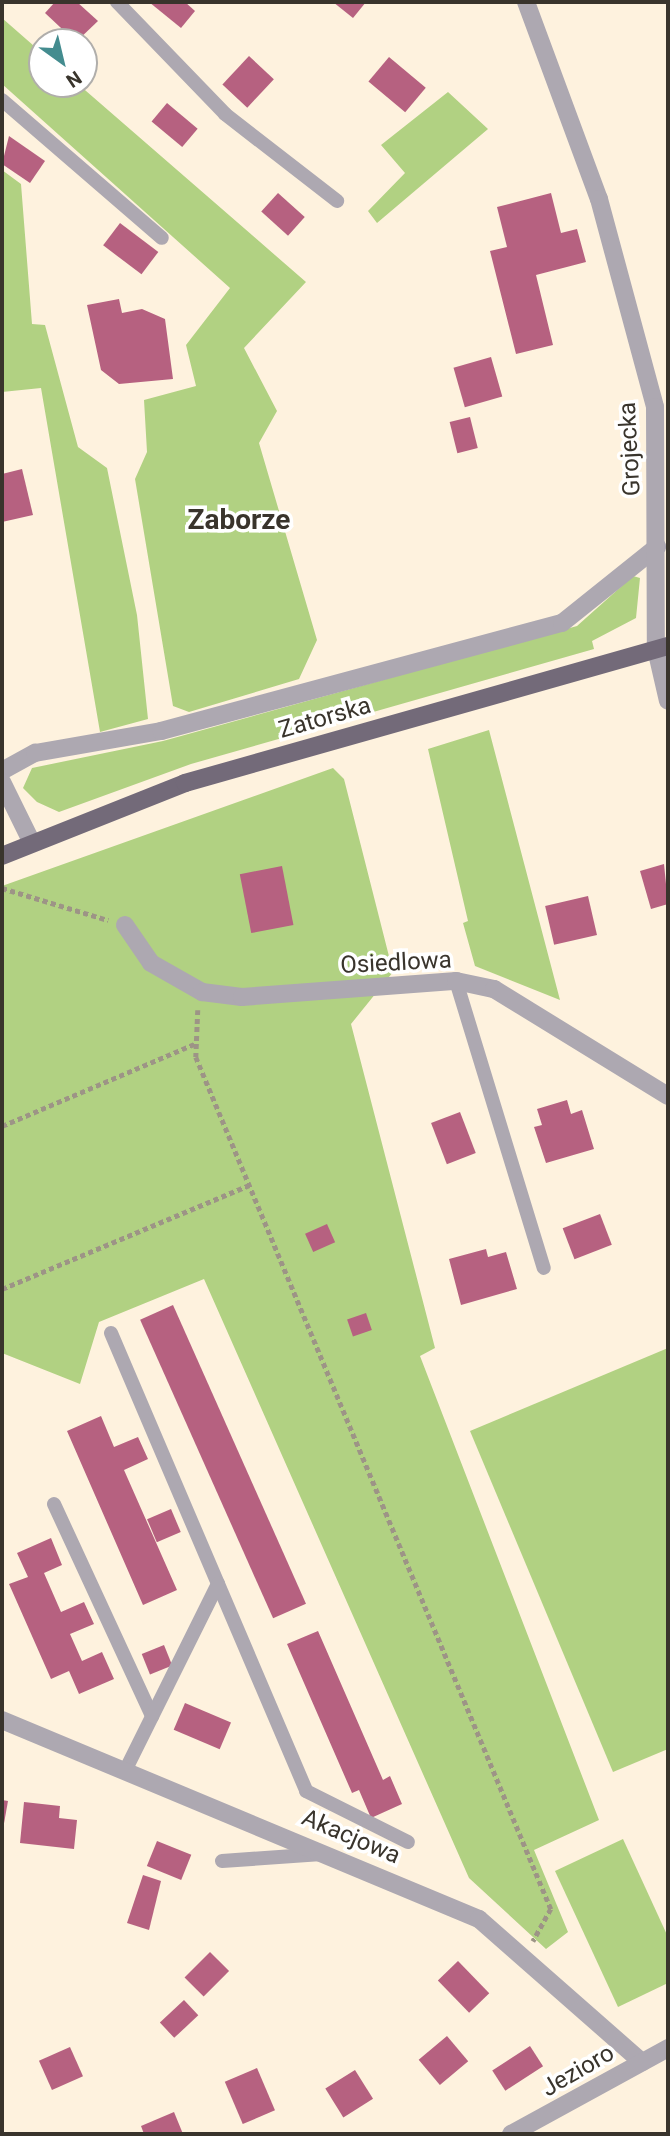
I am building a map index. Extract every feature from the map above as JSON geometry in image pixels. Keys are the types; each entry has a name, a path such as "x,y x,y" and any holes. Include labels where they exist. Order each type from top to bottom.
{"main road":[{"name":"Zatorska","path":"2,856 185,783 662,648"}],"street":[{"name":"Grojecka","path":"526,2 599,199 662,405 657,547 662,648 668,701"},
{"path":"2,771 35,753 161,732 562,623 657,547"},
{"path":"2,782 32,843"},
{"name":"Osiedlowa","path":"125,925 151,963 202,992 242,997 456,981 494,989 668,1096"},
{"name":"Akacjowa","path":"2,1720 126,1769 479,1919 642,2062"},
{"name":"Jezioro","path":"511,2134 668,2048"}],"lane":[{"path":"117,2 225,114 337,201"},
{"path":"2,100 162,238"},
{"path":"456,981 544,1268"},
{"path":"111,1333 306,1791 408,1842"},
{"path":"54,1504 152,1716"},
{"path":"126,1769 218,1584"},
{"path":"222,1861 327,1853"}],"path":[{"path":"2,888 125,925"},
{"path":"202,992 195,1044 249,1185 551,1909 522,1955"},
{"path":"2,1126 195,1044"},
{"path":"2,1289 249,1185"}],"green space":[{"path":"2,18 28,41 28,98 94,98 306,282 244,348 277,411 259,443 317,640 299,679 189,712 173,706 135,479 147,452 144,400 196,386 186,345 230,288 2,84"},
{"path":"448,92 488,129 377,223 368,211 405,173 381,145"},
{"path":"2,170 21,184 32,324 45,325 78,447 107,468 137,615 148,719 100,732 41,388 2,392"},
{"path":"633,576 640,578 636,618 592,641 594,649 191,764 59,812 37,802 23,788 32,768 163,741 577,626"},
{"path":"489,730 560,1000 475,966 463,923 468,921 428,749"},
{"path":"333,768 344,779 393,972 351,1024 435,1348 420,1356 599,1820 534,1850 568,1932 546,1949 469,1878 204,1279 99,1322 80,1384 2,1353 2,886"},
{"path":"668,1348 668,1749 613,1772 470,1431"},
{"path":"623,1839 668,1937 668,1983 618,2007 555,1871"}],"building":[{"path":"55,2 77,2 98,21 91,28 61,28 45,13"},
{"path":"149,2 185,2 195,11 181,28"},
{"path":"333,2 366,2 353,18"},
{"path":"249,56 274,79 247,108 222,85"},
{"path":"389,57 426,88 405,112 368,82"},
{"path":"167,103 198,129 182,147 152,121"},
{"path":"9,136 45,161 30,183 2,164"},
{"path":"278,193 305,217 288,236 261,212"},
{"path":"551,193 561,233 577,229 586,262 536,275 553,345 516,354 490,251 507,247 497,207"},
{"path":"120,223 158,252 141,274 103,245"},
{"path":"119,299 122,313 142,309 165,319 173,379 119,384 101,370 87,305"},
{"path":"491,357 502,396 465,407 454,368"},
{"path":"470,417 478,448 457,453 450,422"},
{"path":"22,469 33,515 2,522 2,474"},
{"path":"664,864 668,904 651,909 640,871"},
{"path":"282,866 293,925 251,933 240,874"},
{"path":"588,896 597,935 554,945 545,906"},
{"path":"567,1100 571,1114 582,1110 594,1149 546,1163 534,1127 542,1125 537,1109"},
{"path":"460,1112 476,1153 447,1164 431,1123"},
{"path":"600,1214 612,1245 574,1259 563,1228"},
{"path":"327,1224 335,1242 313,1252 305,1234"},
{"path":"486,1249 488,1257 506,1252 517,1289 461,1305 449,1259"},
{"path":"173,1305 306,1604 273,1618 140,1320"},
{"path":"366,1313 372,1330 353,1337 347,1320"},
{"path":"101,1416 114,1447 138,1437 148,1459 124,1470 177,1590 143,1605 67,1431"},
{"path":"171,1509 181,1532 157,1542 147,1519"},
{"path":"51,1538 62,1565 44,1573 61,1612 84,1602 94,1624 70,1634 82,1661 102,1652 114,1679 79,1694 69,1671 51,1679 9,1584 28,1577 17,1553"},
{"path":"318,1631 383,1780 390,1776 402,1804 371,1818 359,1790 352,1793 287,1644"},
{"path":"164,1645 172,1665 150,1674 142,1654"},
{"path":"185,1703 231,1723 220,1749 174,1730"},
{"path":"2,1800 8,1801 3,1829 2,1829"},
{"path":"24,1802 60,1806 59,1818 77,1820 74,1849 20,1843"},
{"path":"157,1841 191,1855 181,1880 147,1866"},
{"path":"143,1875 161,1881 149,1930 127,1923"},
{"path":"210,1952 229,1971 204,1997 185,1977"},
{"path":"458,1961 489,1993 469,2013 438,1980"},
{"path":"184,2000 198,2015 174,2038 160,2023"},
{"path":"447,2036 468,2061 440,2085 419,2060"},
{"path":"530,2046 543,2066 505,2091 492,2071"},
{"path":"70,2047 83,2076 52,2090 39,2061"},
{"path":"257,2068 275,2110 243,2124 225,2082"},
{"path":"355,2070 373,2099 343,2117 325,2089"},
{"path":"174,2112 183,2134 144,2134 141,2126"}],"district":[{"name":"Zaborze","path":"239,520"}]}
